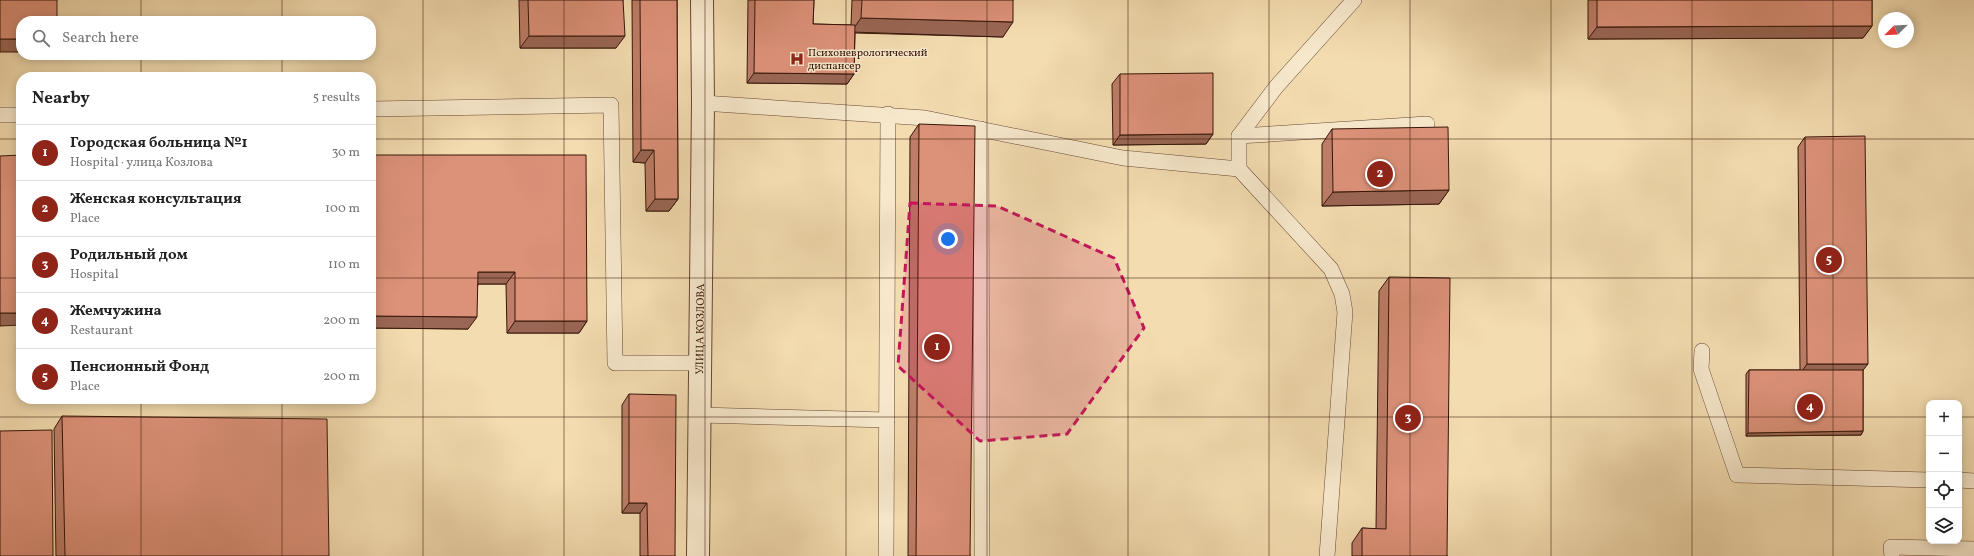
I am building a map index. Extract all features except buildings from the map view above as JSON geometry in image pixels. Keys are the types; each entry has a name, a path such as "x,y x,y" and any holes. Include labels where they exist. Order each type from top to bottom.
{"street":[{"name":"УЛИЦА КОЗЛОВА","path":"698,556 703,103 702,0"}],"lane":[{"path":"1239,169 1239,136 1276,87 1354,0"},
{"path":"703,103 888,114 926,118 1123,158 1239,169 1331,268 1342,294 1346,312 1327,556"},
{"path":"376,109 611,105 615,363 700,363"},
{"path":"886,556 888,114"},
{"path":"0,115 16,115"},
{"path":"1239,136 1427,124"},
{"path":"981,130 982,556"},
{"path":"1702,351 1701,369 1737,475 1926,480"},
{"path":"700,415 887,420"},
{"path":"1962,480 1974,481"},
{"path":"1892,556 1891,547 1974,549"}],"highlighted area":[{"path":"910,203 997,206 1114,258 1144,328 1067,434 980,441 898,366"}],"place":[{"name":"Психоневрологический диспансер","path":"797,59"},
{"name":"Женская консультация","path":"1380,174"},
{"name":"Пенсионный Фонд","path":"1829,260"},
{"name":"Городская больница №1","path":"937,347"},
{"name":"Жемчужина","path":"1810,407"},
{"name":"Родильный дом","path":"1408,418"}]}
